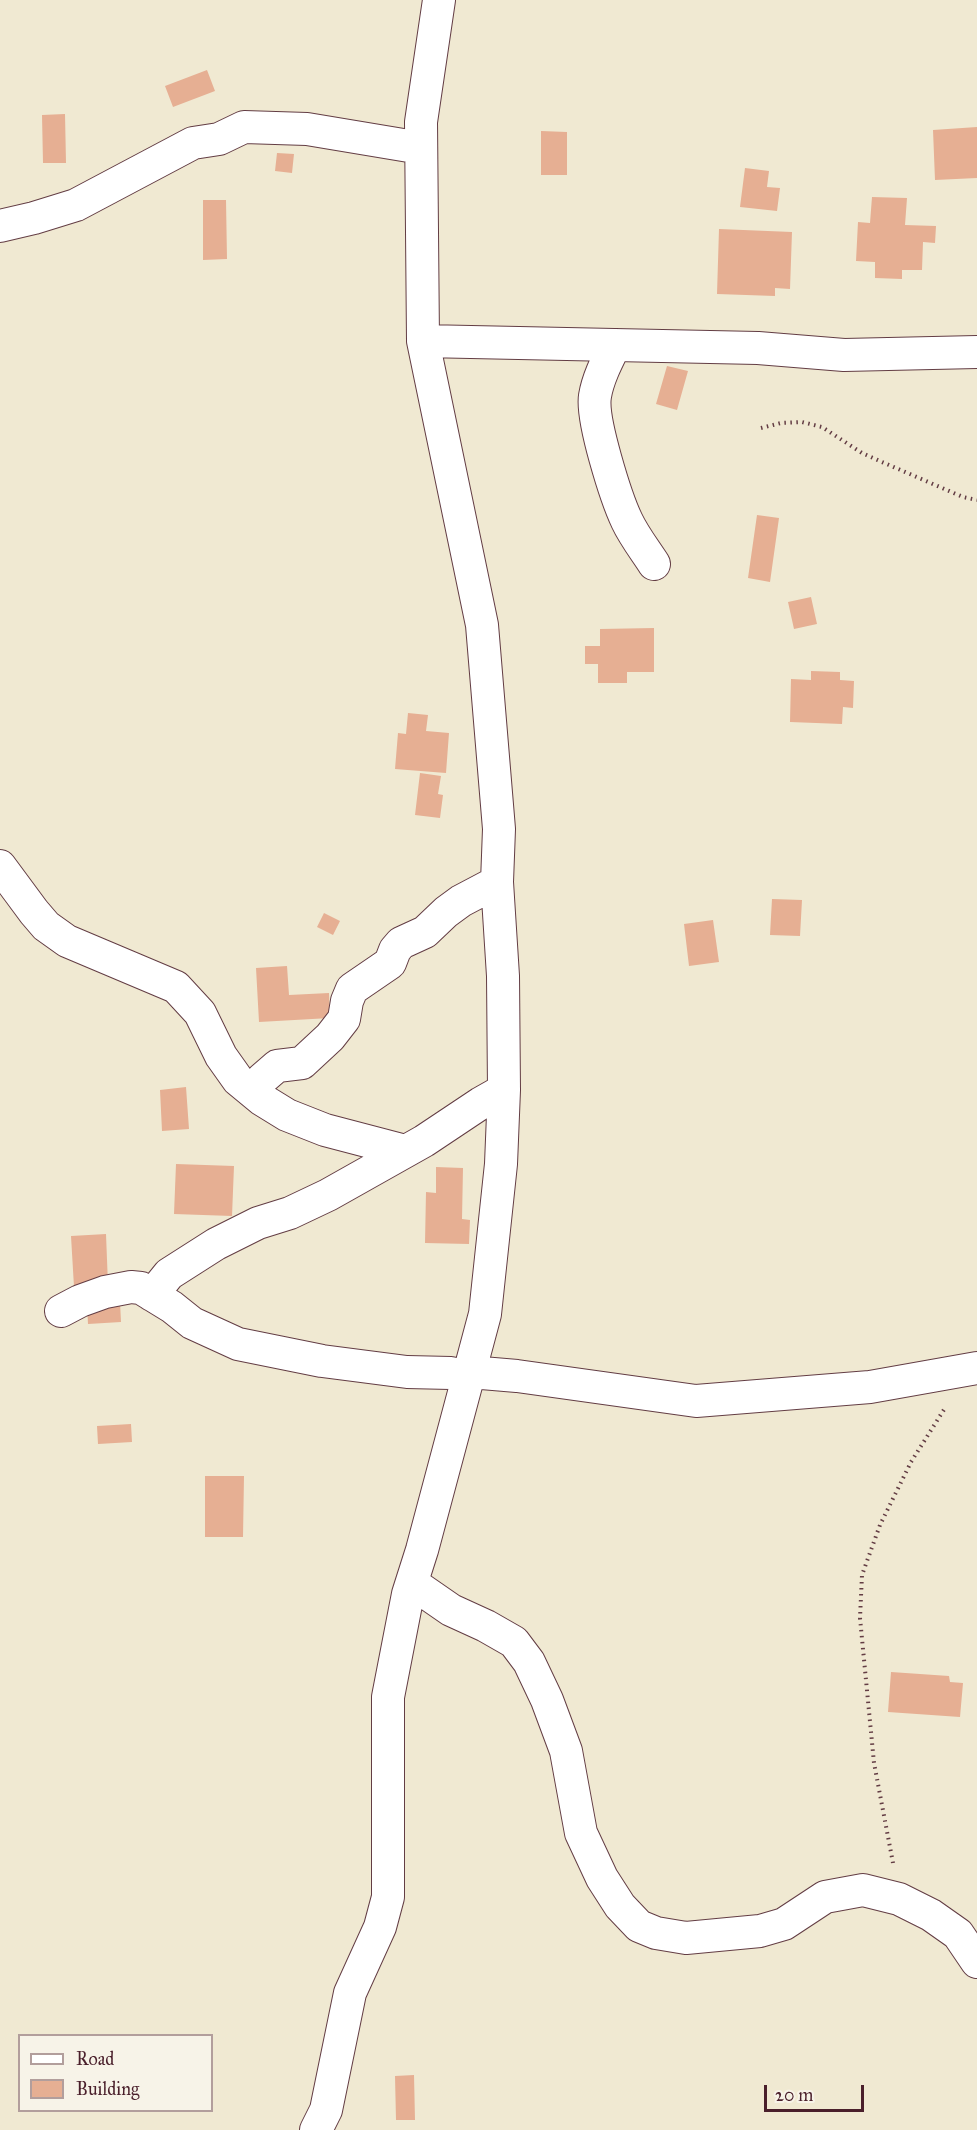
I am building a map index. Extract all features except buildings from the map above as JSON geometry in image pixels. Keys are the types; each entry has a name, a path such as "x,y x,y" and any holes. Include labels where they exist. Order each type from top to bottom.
{"street":[{"path":"316,2130 326,2110 350,1993 380,1927 388,1897 388,1697 412,1583 485,1314 501,1164 504,1090 503,976 497,882 500,829 482,626 423,341 421,122 439,0"},
{"path":"0,226 76,205 193,144 219,140 244,127 307,129 421,148"},
{"path":"423,341 758,348 844,355 977,352"},
{"path":"615,345 599,378 594,399 596,418 611,478 627,522 654,564"},
{"path":"0,866 46,926 67,940 176,987 200,1014 220,1056 238,1080 261,1099 287,1115 325,1130 405,1151"},
{"path":"253,1092 262,1079 277,1066 302,1063 330,1037 344,1019 352,989 385,968 390,963 394,950 401,943 425,932 453,907 497,882"},
{"path":"152,1294 170,1274 216,1244 258,1223 290,1213 405,1151 504,1090"},
{"path":"61,1311 80,1301 118,1289 141,1288 192,1323 238,1344 322,1361 406,1372 517,1376 696,1401 870,1387 973,1369"},
{"path":"412,1583 451,1610 514,1642 529,1662 547,1700 566,1751 581,1833 602,1878 620,1906 639,1926 656,1933 687,1938 760,1931 784,1924 825,1897 863,1890 900,1899 931,1915 958,1934 977,1962"}],"path":[{"path":"760,428 781,423 802,422 822,427 862,453 963,497 977,500"},
{"path":"900,1899 874,1763 860,1618 862,1575 880,1525 911,1462 973,1369"}]}
